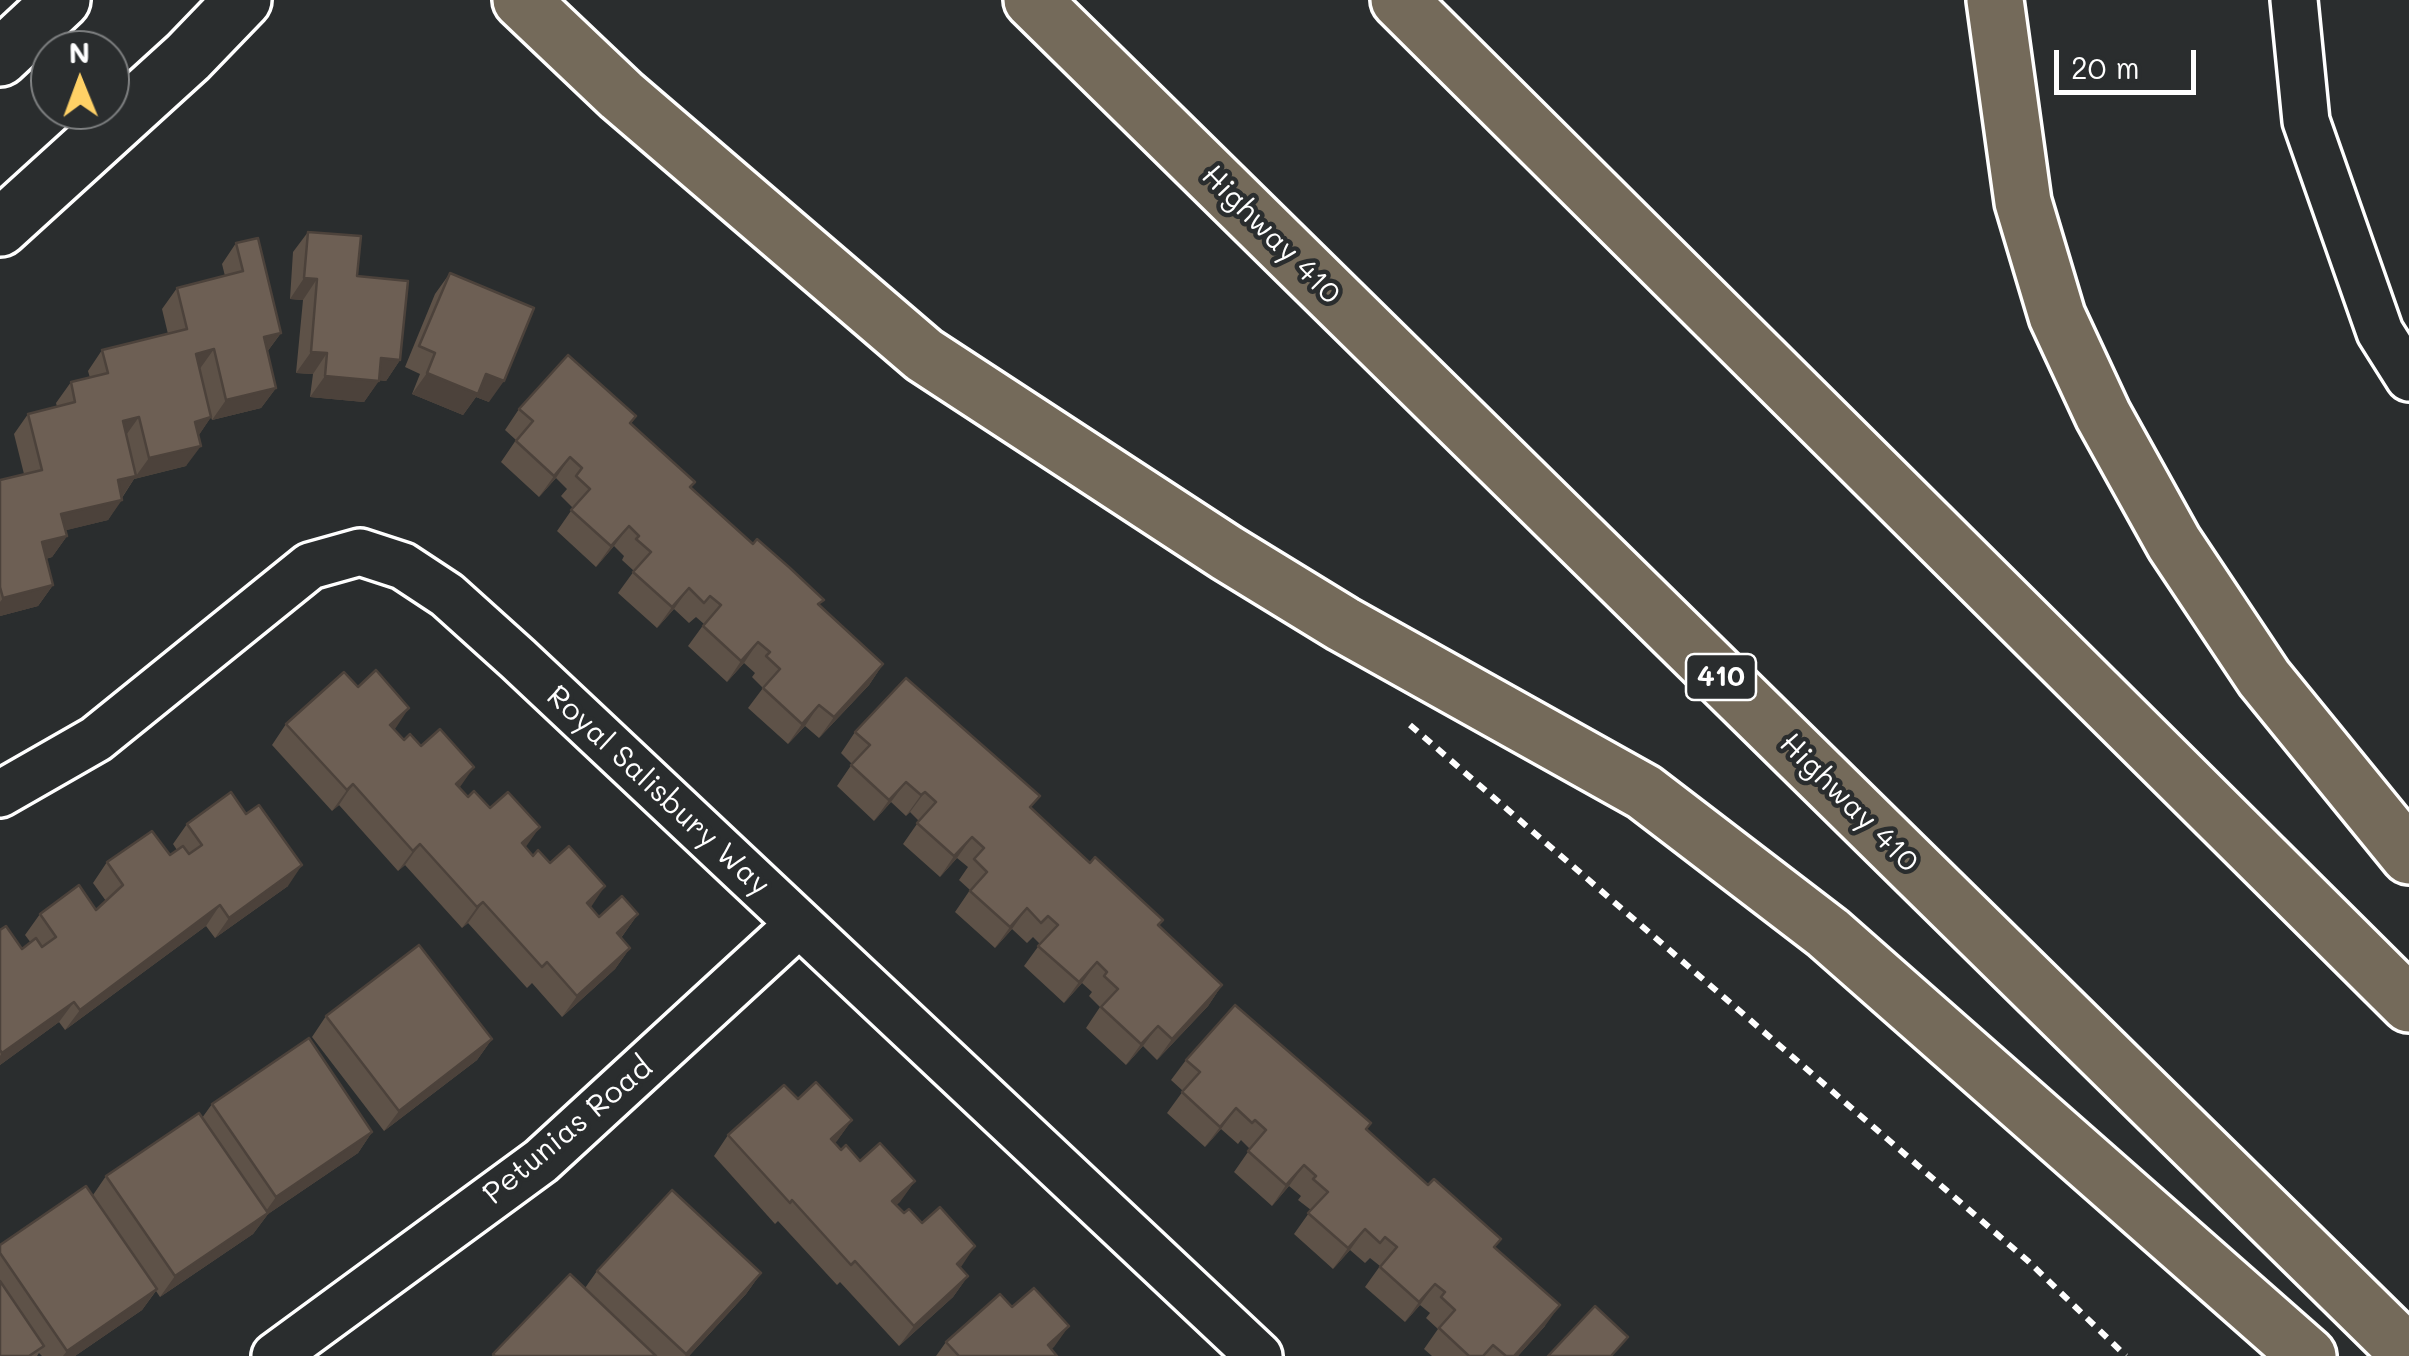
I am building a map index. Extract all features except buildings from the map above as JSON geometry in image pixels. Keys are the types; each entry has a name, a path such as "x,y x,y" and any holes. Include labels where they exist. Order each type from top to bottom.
{"highway":[{"path":"521,0 621,94 924,356 1293,594 1644,792 1828,932 2308,1356"},
{"name":"Highway 410","path":"1032,0 2409,1354"},
{"path":"1399,0 2409,1004"},
{"path":"1995,0 2022,202 2058,316 2103,415 2174,543 2264,678 2409,856"}],"main road":[{"path":"0,58 62,0"},
{"path":"0,228 188,58 243,0"}],"street":[{"path":"2294,0 2306,121 2380,332 2409,378"},
{"name":"Royal Salisbury Way","path":"0,794 96,739 310,566 360,552 404,566 447,595 1259,1356"},
{"name":"Petunias Road","path":"275,1356 541,1162 799,924"}],"path":[{"path":"1404,720 2028,1261 2126,1356"}]}
